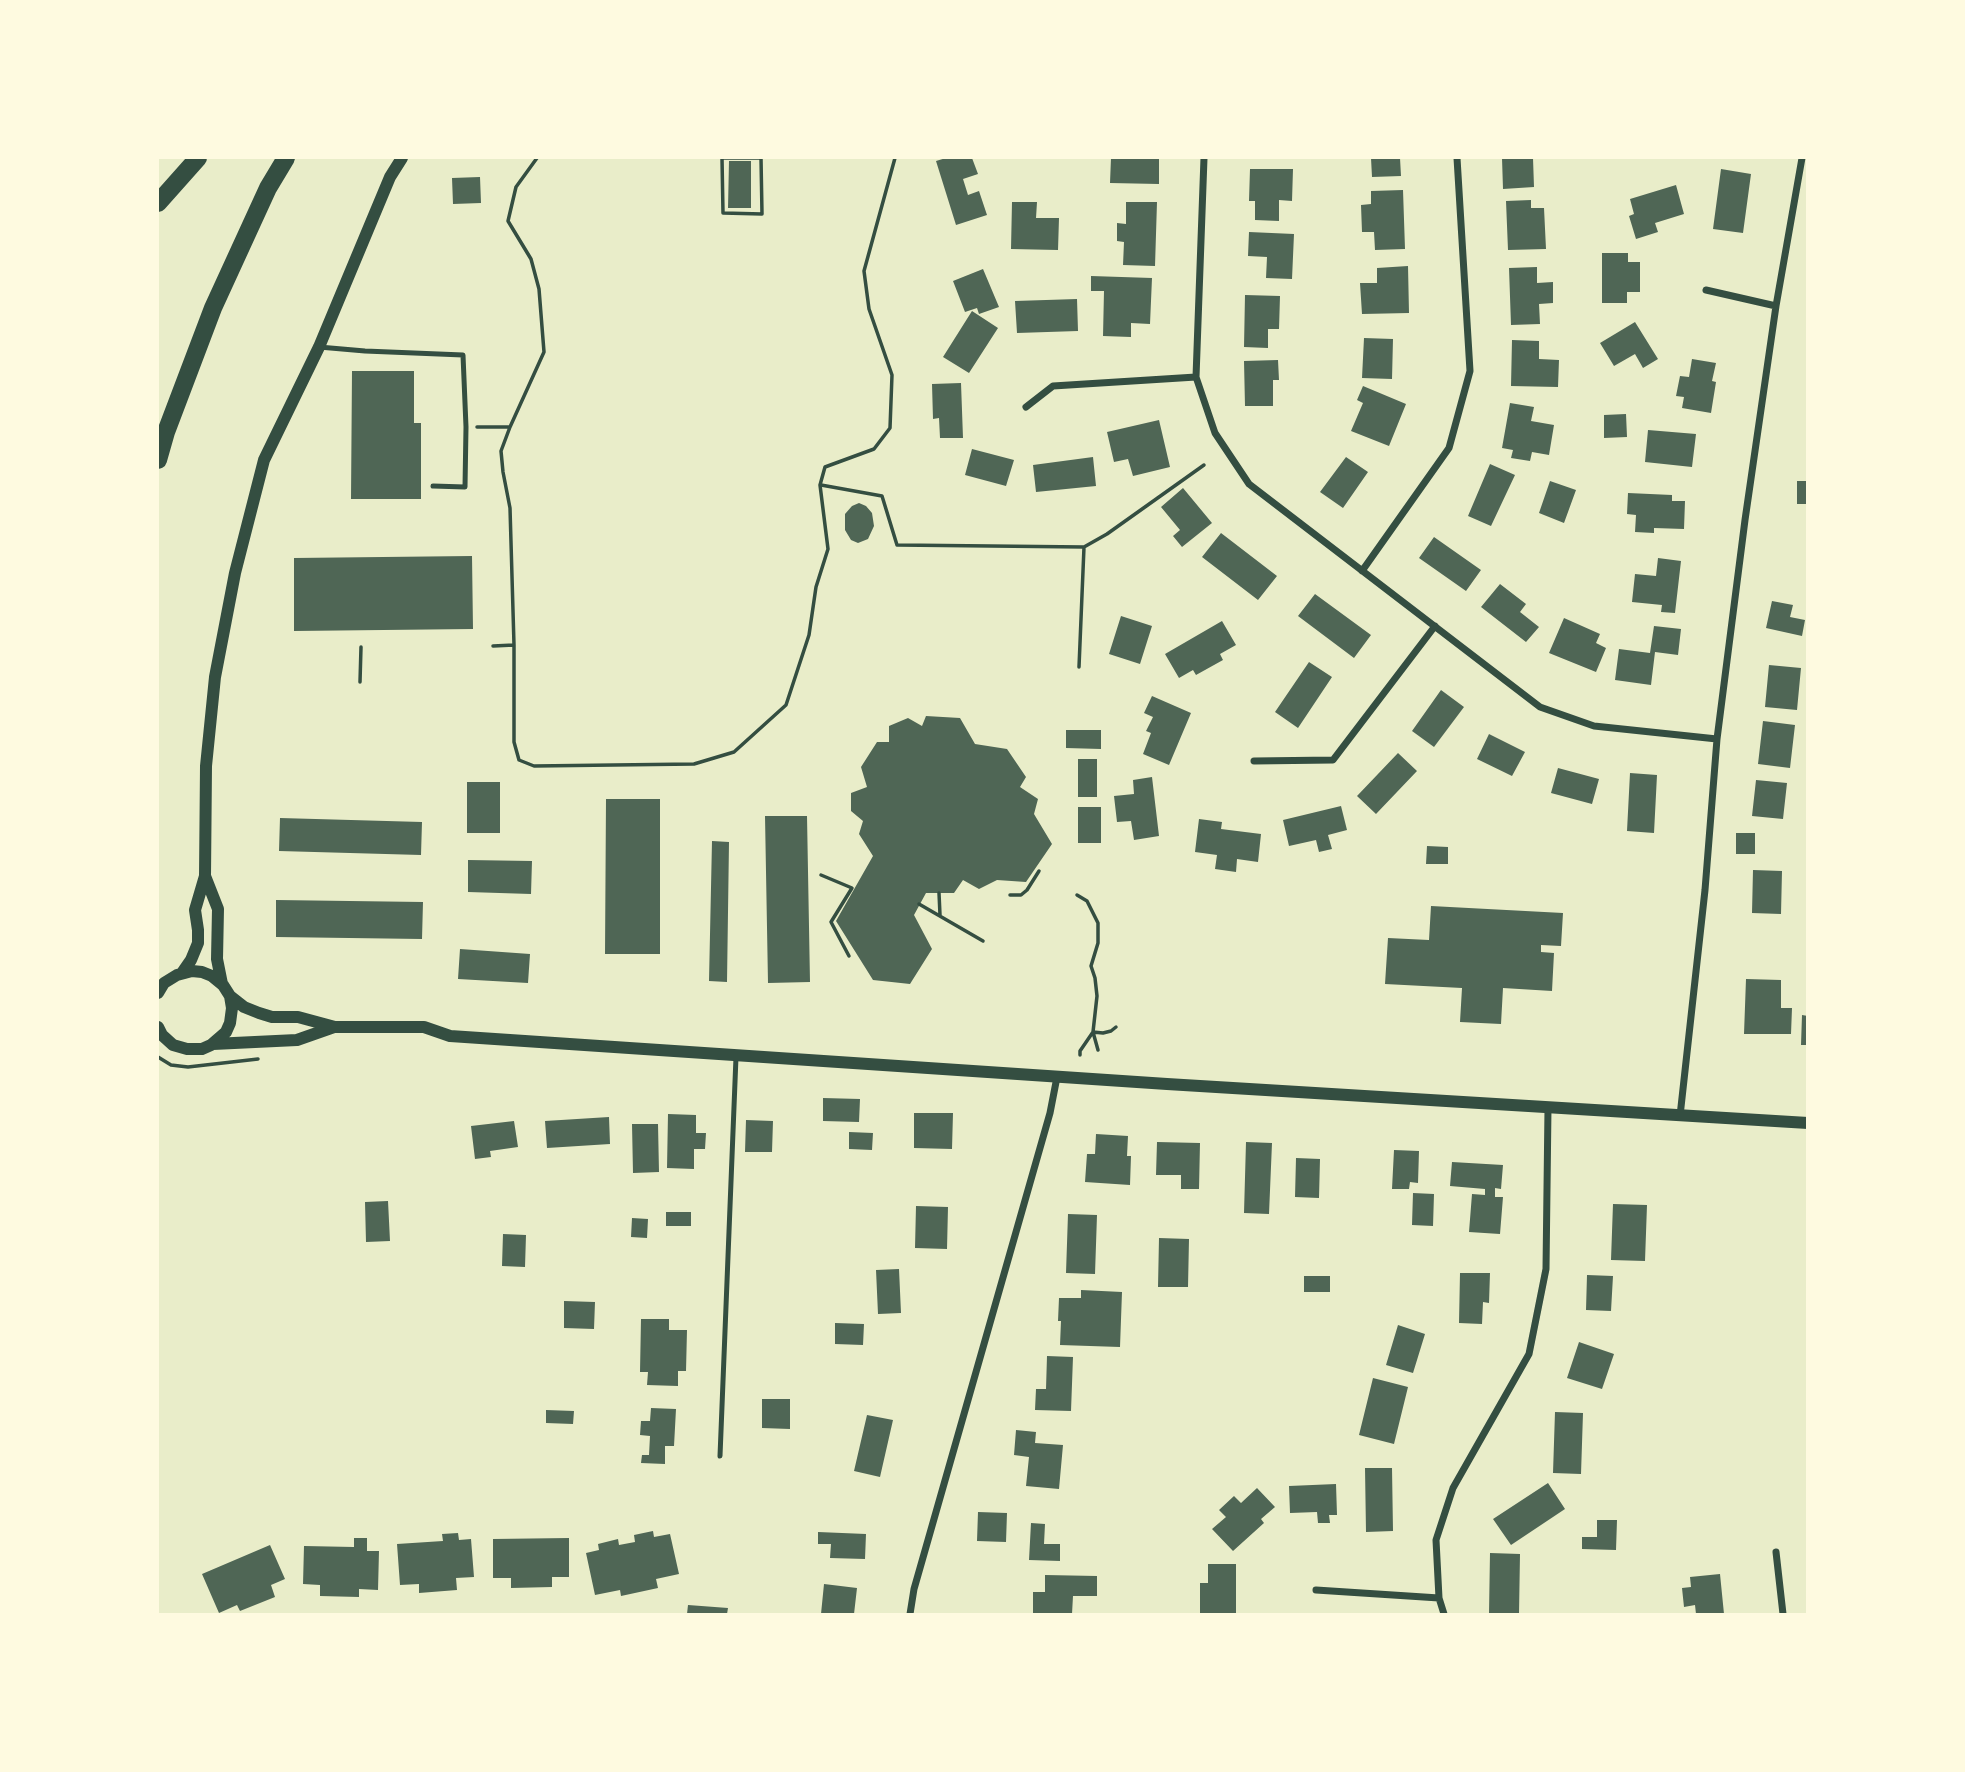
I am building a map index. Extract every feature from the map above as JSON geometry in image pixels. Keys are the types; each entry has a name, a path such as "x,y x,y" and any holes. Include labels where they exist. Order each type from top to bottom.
{"highway":[{"path":"158,203 198,158"},
{"path":"158,460 213,308 268,188 286,158"}],"street":[{"path":"158,993 164,983 188,965 197,948 195,910 205,876 205,792 215,677 235,573 264,460 319,347 390,177 402,158"},
{"path":"1203,158 1196,377 1215,433 1249,484 1539,706 1594,726 1717,738"},
{"path":"1362,571 1449,448 1470,371 1457,158"},
{"path":"1680,1116 1705,890 1717,738 1776,306 1802,158"},
{"path":"1706,290 1776,306"},
{"path":"1026,407 1053,386 1196,377"},
{"path":"1254,761 1334,760 1435,626"},
{"path":"205,876 218,909 217,958 232,1008 230,1023 223,1036 213,1044"},
{"path":"158,976 202,972 212,976 244,1007 266,1015 298,1017 335,1027 424,1027 450,1036 1057,1077 1808,1123"},
{"path":"158,1027 169,1042 182,1048 197,1049 213,1044 297,1040 335,1027"},
{"path":"910,1615 914,1589 1050,1113 1057,1077"},
{"path":"1444,1615 1439,1598 1436,1540 1453,1488 1529,1354 1546,1269 1548,1108"},
{"path":"1776,1552 1783,1615"},
{"path":"1316,1590 1439,1598"}],"lane":[{"path":"319,347 463,355 465,487 433,486"},
{"path":"720,1456 736,1054"}],"path":[{"path":"537,158 516,187 508,221 531,259 539,289 544,352 501,451 510,508 514,742 519,760 534,766 694,764 734,752 786,705 809,635 816,587 828,549 820,485 825,467 874,449 890,428 892,375 869,309 864,271 895,158"},
{"path":"722,158 761,158 762,214 723,213 722,158"},
{"path":"477,427 510,428"},
{"path":"820,485 882,496 897,545 1084,547 1107,534 1203,465"},
{"path":"1079,667 1084,547"},
{"path":"493,646 514,645"},
{"path":"360,682 361,648"},
{"path":"1010,895 1021,895 1040,871"},
{"path":"821,875 852,888 831,922 849,956"},
{"path":"939,893 940,916"},
{"path":"1077,895 1087,901 1098,923 1098,943 1091,966 1097,996 1093,1032 1098,1049"},
{"path":"919,904 982,941"},
{"path":"1093,1032 1103,1033 1116,1027"},
{"path":"1080,1055 1093,1032"},
{"path":"158,1057 171,1065 188,1068 265,1058"}],"building":[{"path":"946,158 972,158 978,174 963,179 968,195 979,191 987,215 956,225 936,161"},
{"path":"1111,158 1159,158 1159,184 1110,183"},
{"path":"1371,158 1400,158 1401,176 1372,177"},
{"path":"1502,158 1533,158 1534,187 1503,189"},
{"path":"729,161 751,161 751,208 728,208"},
{"path":"1250,169 1293,169 1292,201 1279,200 1279,221 1255,220 1255,201 1249,201"},
{"path":"1721,169 1751,174 1743,233 1713,229"},
{"path":"480,177 481,203 453,204 452,178"},
{"path":"1676,185 1684,214 1655,223 1658,232 1636,239 1629,216 1634,214 1630,199"},
{"path":"1403,190 1405,249 1375,250 1374,232 1362,232 1361,205 1371,204 1371,191"},
{"path":"1531,200 1531,208 1544,208 1546,249 1508,250 1506,201"},
{"path":"1012,202 1037,202 1036,218 1059,218 1058,250 1011,249"},
{"path":"1126,202 1157,202 1155,266 1123,265 1124,242 1117,241 1117,223 1126,224"},
{"path":"1249,232 1294,234 1292,279 1266,278 1267,257 1248,256"},
{"path":"1602,253 1628,253 1628,262 1640,262 1640,292 1627,292 1627,303 1602,303"},
{"path":"1408,266 1409,313 1362,314 1360,283 1377,283 1377,268"},
{"path":"1537,267 1537,283 1553,282 1553,303 1539,304 1540,324 1511,325 1509,268"},
{"path":"983,269 999,307 979,314 977,308 965,312 953,281"},
{"path":"1091,276 1152,278 1150,324 1131,323 1131,337 1103,336 1104,291 1091,291"},
{"path":"1245,295 1280,296 1279,329 1268,329 1268,348 1244,347"},
{"path":"1077,299 1078,331 1017,333 1015,301"},
{"path":"972,311 998,328 969,373 943,357"},
{"path":"1635,322 1658,359 1643,368 1635,354 1614,366 1600,343"},
{"path":"1364,338 1393,339 1392,379 1362,378"},
{"path":"1512,340 1539,341 1539,359 1559,360 1558,387 1511,386"},
{"path":"1692,359 1716,363 1712,381 1716,382 1711,413 1682,408 1684,397 1676,396 1680,376 1689,377"},
{"path":"1278,360 1279,380 1273,380 1273,406 1245,406 1244,361"},
{"path":"352,371 414,371 414,423 421,423 421,499 351,499"},
{"path":"961,383 963,438 940,438 939,418 933,419 932,384"},
{"path":"1363,386 1406,404 1389,446 1351,431 1363,403 1357,400"},
{"path":"1510,403 1534,407 1531,421 1554,425 1549,455 1532,452 1530,461 1511,458 1513,450 1502,448"},
{"path":"1626,414 1627,437 1604,438 1604,415"},
{"path":"1159,420 1170,467 1133,476 1128,459 1114,462 1107,432"},
{"path":"1648,430 1696,434 1692,467 1645,462"},
{"path":"972,449 1014,460 1006,486 965,475"},
{"path":"1093,457 1096,486 1036,492 1033,465"},
{"path":"1346,457 1368,472 1343,508 1320,492"},
{"path":"1490,464 1515,475 1491,526 1468,516"},
{"path":"1550,481 1576,490 1564,523 1539,513"},
{"path":"1797,481 1808,481 1808,504 1797,504"},
{"path":"1183,488 1212,523 1182,547 1173,536 1180,530 1161,507"},
{"path":"1628,493 1672,495 1672,501 1685,501 1684,529 1654,528 1654,533 1635,532 1636,515 1627,514"},
{"path":"859,503 872,513 874,526 868,539 858,543 851,540 845,530 845,514"},
{"path":"1221,533 1277,576 1258,600 1202,557"},
{"path":"1434,537 1481,570 1466,591 1419,558"},
{"path":"472,556 473,629 294,631 294,558"},
{"path":"1658,558 1681,561 1675,613 1661,612 1662,605 1632,602 1635,574 1656,576"},
{"path":"1500,584 1526,604 1520,612 1539,627 1526,642 1481,607"},
{"path":"1315,594 1371,635 1354,658 1298,616"},
{"path":"1772,601 1793,605 1790,617 1805,620 1802,636 1766,628"},
{"path":"1121,616 1152,626 1140,664 1109,654"},
{"path":"1564,618 1600,634 1596,643 1606,648 1596,672 1549,653"},
{"path":"1222,621 1236,645 1220,654 1223,660 1196,675 1193,670 1179,678 1165,654"},
{"path":"1654,626 1681,629 1678,655 1655,652 1651,685 1615,680 1619,649 1650,653"},
{"path":"1309,662 1332,677 1298,728 1275,712"},
{"path":"1769,665 1801,668 1797,710 1765,707"},
{"path":"1441,690 1464,707 1434,747 1412,731"},
{"path":"1152,696 1191,713 1169,765 1143,754 1151,733 1146,731 1153,717 1144,713"},
{"path":"926,716 960,718 975,744 1007,749 1026,777 1020,787 1038,799 1034,814 1052,844 1026,882 997,880 979,889 963,880 954,893 926,893 914,915 932,949 910,984 873,980 836,921 873,856 859,834 863,821 851,811 851,793 867,787 861,767 877,742 889,742 889,726 908,718 922,726"},
{"path":"1763,721 1795,725 1790,768 1758,764"},
{"path":"1066,730 1101,730 1101,749 1066,748"},
{"path":"1489,734 1525,752 1512,776 1477,759"},
{"path":"1398,753 1417,771 1376,814 1357,796"},
{"path":"1078,759 1097,759 1097,797 1078,797"},
{"path":"1558,768 1599,779 1592,804 1551,793"},
{"path":"1630,773 1657,775 1654,833 1627,831"},
{"path":"1152,777 1159,836 1134,840 1131,821 1117,822 1114,796 1134,794 1133,780"},
{"path":"1756,780 1787,783 1783,819 1752,816"},
{"path":"467,782 500,782 500,833 467,833"},
{"path":"606,799 660,799 660,954 605,954"},
{"path":"1341,806 1347,830 1328,835 1332,849 1319,852 1316,840 1289,846 1283,820"},
{"path":"1078,807 1101,807 1101,843 1078,843"},
{"path":"765,816 807,816 810,982 768,983"},
{"path":"280,818 422,822 421,855 279,851"},
{"path":"1199,819 1222,822 1221,829 1261,834 1258,862 1237,859 1236,872 1215,869 1217,855 1195,852"},
{"path":"1736,833 1755,833 1755,854 1736,854"},
{"path":"712,841 729,842 727,982 709,981"},
{"path":"1427,846 1448,847 1448,864 1426,864"},
{"path":"468,860 532,861 531,894 468,892"},
{"path":"1753,870 1782,871 1781,914 1752,913"},
{"path":"276,900 423,902 422,939 276,937"},
{"path":"1431,906 1563,913 1561,946 1541,945 1541,952 1554,953 1552,991 1503,988 1501,1024 1460,1022 1462,988 1385,984 1388,938 1429,940"},
{"path":"460,949 530,954 528,983 458,979"},
{"path":"1746,979 1781,980 1781,1008 1792,1008 1791,1034 1744,1034"},
{"path":"1802,1015 1808,1016 1808,1045 1801,1045"},
{"path":"823,1098 860,1099 859,1122 823,1121"},
{"path":"914,1113 953,1113 952,1149 914,1148"},
{"path":"668,1114 696,1115 696,1133 706,1133 705,1149 694,1149 694,1169 667,1168"},
{"path":"609,1117 610,1144 547,1148 545,1121"},
{"path":"746,1120 773,1121 772,1152 745,1152"},
{"path":"514,1121 518,1147 490,1151 491,1157 475,1159 471,1126"},
{"path":"632,1124 658,1124 659,1172 633,1173"},
{"path":"849,1132 873,1133 872,1150 849,1149"},
{"path":"1096,1134 1128,1136 1127,1156 1131,1156 1130,1185 1085,1182 1087,1154 1095,1154"},
{"path":"1157,1142 1200,1143 1199,1189 1181,1189 1181,1175 1156,1175"},
{"path":"1246,1142 1272,1143 1269,1214 1244,1213"},
{"path":"1394,1150 1419,1151 1418,1183 1410,1182 1409,1189 1392,1189"},
{"path":"1296,1158 1320,1159 1319,1198 1295,1197"},
{"path":"1452,1162 1503,1165 1501,1189 1495,1188 1495,1197 1503,1197 1500,1234 1469,1232 1472,1194 1485,1195 1485,1189 1450,1186"},
{"path":"1413,1193 1434,1194 1433,1226 1412,1225"},
{"path":"388,1201 390,1241 366,1242 365,1202"},
{"path":"1613,1204 1647,1205 1645,1261 1611,1260"},
{"path":"916,1206 948,1207 947,1249 915,1248"},
{"path":"666,1212 691,1212 691,1226 666,1226"},
{"path":"1068,1214 1097,1215 1095,1274 1066,1273"},
{"path":"632,1218 648,1219 647,1238 631,1237"},
{"path":"503,1234 526,1235 525,1267 502,1266"},
{"path":"1159,1238 1189,1239 1188,1287 1158,1287"},
{"path":"899,1269 901,1313 878,1314 876,1270"},
{"path":"1460,1273 1490,1273 1489,1303 1483,1302 1482,1324 1459,1323"},
{"path":"1587,1275 1613,1276 1611,1311 1586,1310"},
{"path":"1304,1276 1330,1276 1330,1292 1304,1292"},
{"path":"1081,1290 1122,1292 1120,1347 1060,1345 1059,1298 1081,1298"},
{"path":"564,1301 595,1302 594,1329 564,1328"},
{"path":"641,1319 669,1319 669,1330 687,1330 686,1371 678,1371 678,1386 647,1385 648,1372 640,1372"},
{"path":"835,1323 864,1324 863,1345 835,1344"},
{"path":"1398,1325 1425,1334 1413,1373 1386,1365"},
{"path":"1579,1342 1614,1354 1602,1389 1567,1378"},
{"path":"1047,1356 1073,1357 1071,1411 1035,1410 1036,1389 1046,1389"},
{"path":"1373,1378 1408,1387 1394,1444 1359,1435"},
{"path":"762,1399 790,1399 790,1429 762,1428"},
{"path":"651,1408 676,1409 674,1446 665,1446 665,1464 641,1463 642,1455 649,1455 650,1436 640,1435 641,1421 650,1421"},
{"path":"546,1410 574,1411 573,1424 546,1423"},
{"path":"1555,1412 1583,1413 1581,1474 1553,1473"},
{"path":"867,1415 893,1420 880,1477 854,1471"},
{"path":"1016,1430 1036,1432 1035,1443 1063,1445 1059,1489 1026,1486 1029,1457 1014,1455"},
{"path":"1365,1468 1392,1468 1393,1531 1366,1532"},
{"path":"1548,1483 1565,1509 1511,1545 1493,1519"},
{"path":"1336,1484 1337,1515 1329,1515 1330,1523 1318,1523 1317,1512 1290,1513 1289,1486"},
{"path":"1257,1488 1275,1507 1261,1519 1264,1523 1233,1551 1212,1529 1226,1517 1219,1510 1234,1496 1241,1503"},
{"path":"978,1512 1007,1513 1006,1542 977,1541"},
{"path":"1597,1520 1617,1520 1616,1550 1582,1549 1582,1537 1597,1537"},
{"path":"1031,1523 1045,1524 1044,1544 1060,1544 1060,1561 1029,1560"},
{"path":"653,1531 654,1537 670,1534 679,1574 656,1579 658,1588 621,1596 620,1590 595,1595 586,1553 599,1550 598,1544 618,1539 619,1545 635,1542 634,1535"},
{"path":"818,1532 866,1534 865,1559 830,1558 831,1544 818,1544"},
{"path":"458,1533 459,1540 471,1539 474,1577 456,1578 457,1590 419,1593 419,1584 400,1585 397,1544 443,1541 442,1534"},
{"path":"354,1538 367,1538 367,1551 379,1551 378,1590 359,1589 359,1597 320,1596 320,1585 303,1584 304,1546 354,1547"},
{"path":"569,1538 569,1577 552,1577 552,1587 511,1588 511,1578 493,1578 493,1539"},
{"path":"270,1545 285,1579 271,1585 275,1597 240,1611 237,1605 219,1613 202,1574"},
{"path":"1490,1553 1520,1554 1519,1614 1489,1614"},
{"path":"1208,1564 1236,1564 1236,1614 1200,1614 1200,1583 1208,1583"},
{"path":"1720,1574 1724,1614 1696,1614 1695,1605 1684,1607 1682,1588 1691,1587 1690,1577"},
{"path":"1045,1575 1097,1576 1097,1596 1073,1596 1072,1614 1033,1614 1033,1592 1045,1592"},
{"path":"824,1584 857,1588 854,1614 821,1614"},
{"path":"688,1605 728,1608 727,1614 687,1614"}]}
